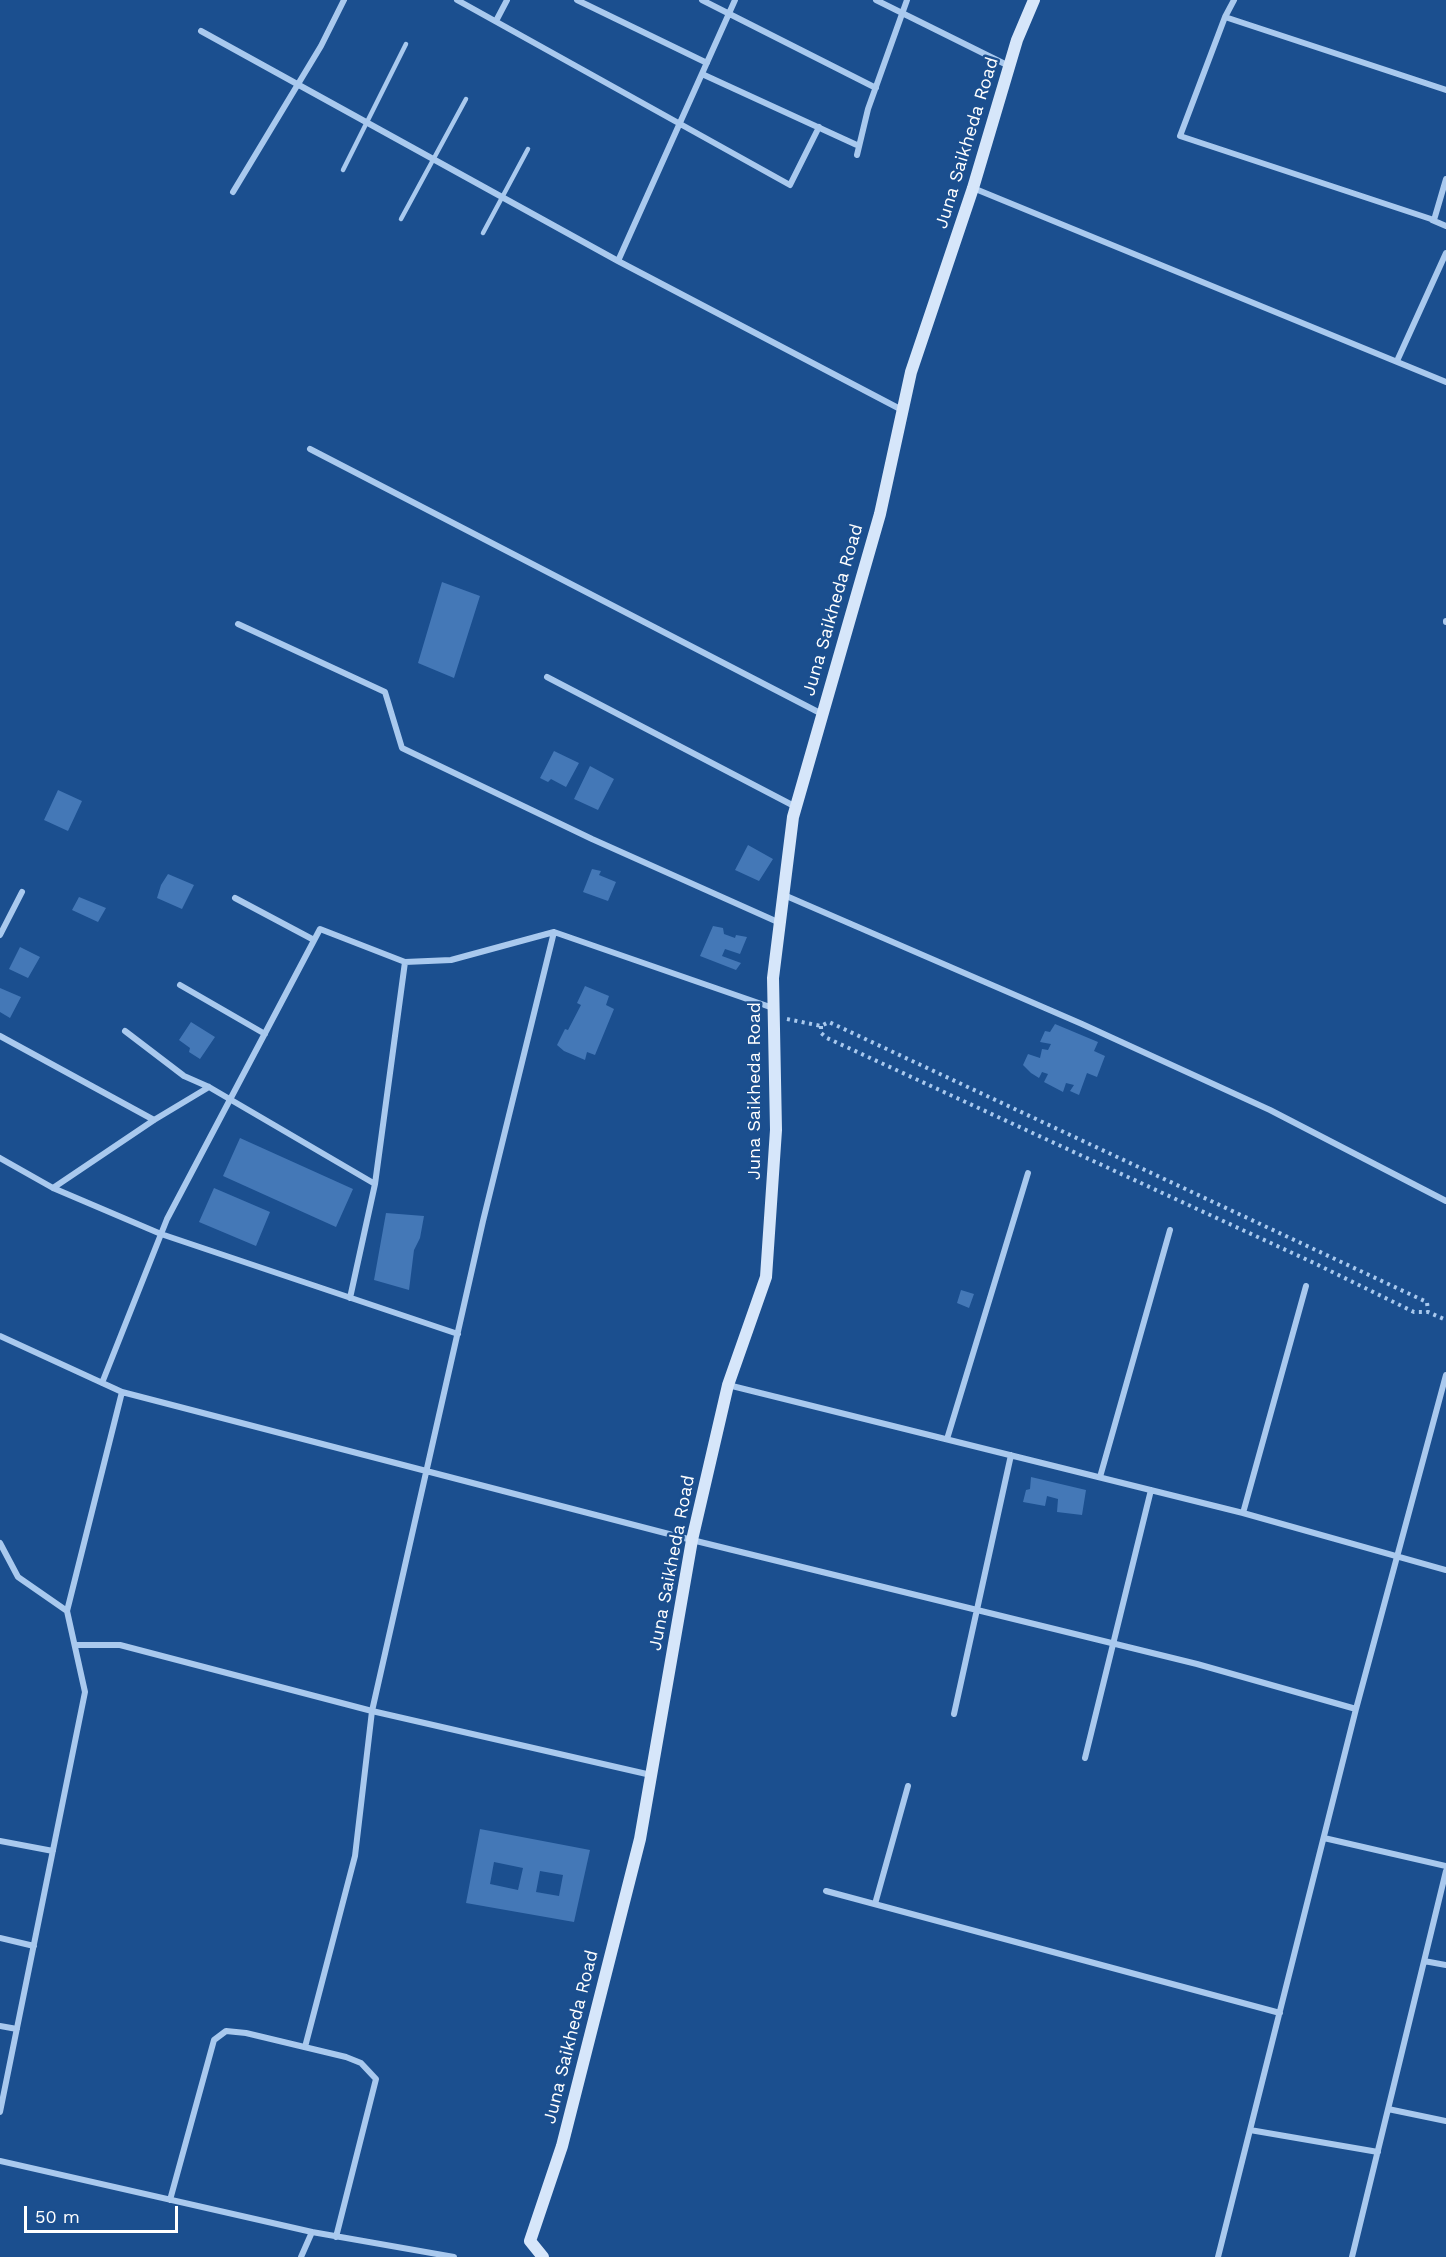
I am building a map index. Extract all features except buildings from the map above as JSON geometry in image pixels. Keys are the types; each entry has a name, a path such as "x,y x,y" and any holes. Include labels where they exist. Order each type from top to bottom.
{"main road":[{"name":"Juna Saikheda Road","path":"543,2257 530,2241 562,2146 640,1839 692,1540 728,1386 766,1277 776,1130 773,978 795,807 880,514 910,372 973,188 1017,40 1034,0"}],"street":[{"path":"233,192 321,46 344,0"},
{"path":"457,0 680,126 790,185 819,127"},
{"path":"496,21 507,0"},
{"path":"577,0 707,63"},
{"path":"702,0 876,88"},
{"path":"618,261 735,0"},
{"path":"876,0 1009,66"},
{"path":"857,155 867,109 907,0"},
{"path":"1234,0 1225,17 1180,136 1446,226"},
{"path":"1225,17 1446,90"},
{"path":"201,31 618,261 902,410"},
{"path":"702,74 859,146"},
{"path":"1429,219 1434,220 1446,179"},
{"path":"973,188 1446,382"},
{"path":"1397,361 1446,253"},
{"path":"310,449 822,714"},
{"path":"238,624 384,692 402,748 592,839 780,923"},
{"path":"548,677 795,807"},
{"path":"0,935 22,892"},
{"path":"783,895 1082,1024 1270,1110 1446,1201"},
{"path":"235,898 314,940"},
{"path":"102,1383 161,1234 320,929 405,962 451,960 554,932 774,1012"},
{"path":"305,2047 355,1856 372,1711 486,1210 554,932"},
{"path":"350,1298 375,1184 405,962"},
{"path":"180,985 265,1034"},
{"path":"125,1031 184,1076 209,1087 375,1184"},
{"path":"0,1036 154,1120"},
{"path":"53,1188 154,1120 209,1087"},
{"path":"0,1158 53,1188 161,1234 458,1334"},
{"path":"947,1439 1028,1173"},
{"path":"1100,1478 1170,1230"},
{"path":"1243,1513 1306,1286"},
{"path":"0,1336 122,1392 692,1540 1197,1664 1356,1709"},
{"path":"1218,2257 1356,1709 1446,1375"},
{"path":"728,1386 1243,1513 1446,1570"},
{"path":"0,2112 85,1692 67,1611 122,1392"},
{"path":"954,1714 1011,1455"},
{"path":"1085,1758 1151,1490"},
{"path":"0,1543 18,1577 67,1611"},
{"path":"75,1645 120,1645 372,1711 651,1775"},
{"path":"875,1904 908,1786"},
{"path":"1324,1838 1446,1866"},
{"path":"0,1841 53,1851"},
{"path":"1352,2257 1446,1871"},
{"path":"826,1891 1280,2013"},
{"path":"0,1938 34,1946"},
{"path":"1424,1961 1446,1965"},
{"path":"0,2026 17,2029"},
{"path":"170,2200 214,2040 226,2031 246,2033 346,2057 361,2063 376,2079 336,2236"},
{"path":"1388,2109 1446,2121"},
{"path":"1250,2130 1378,2152"},
{"path":"0,2161 312,2232 454,2257"},
{"path":"301,2257 312,2232"}],"lane":[{"path":"343,170 406,44"},
{"path":"401,219 466,99"},
{"path":"483,233 528,149"}],"path":[{"path":"774,1012 821,1026 829,1022 1427,1302 1428,1312"},
{"path":"821,1026 821,1033 827,1038 1314,1263 1414,1312 1428,1312 1446,1320"}]}
